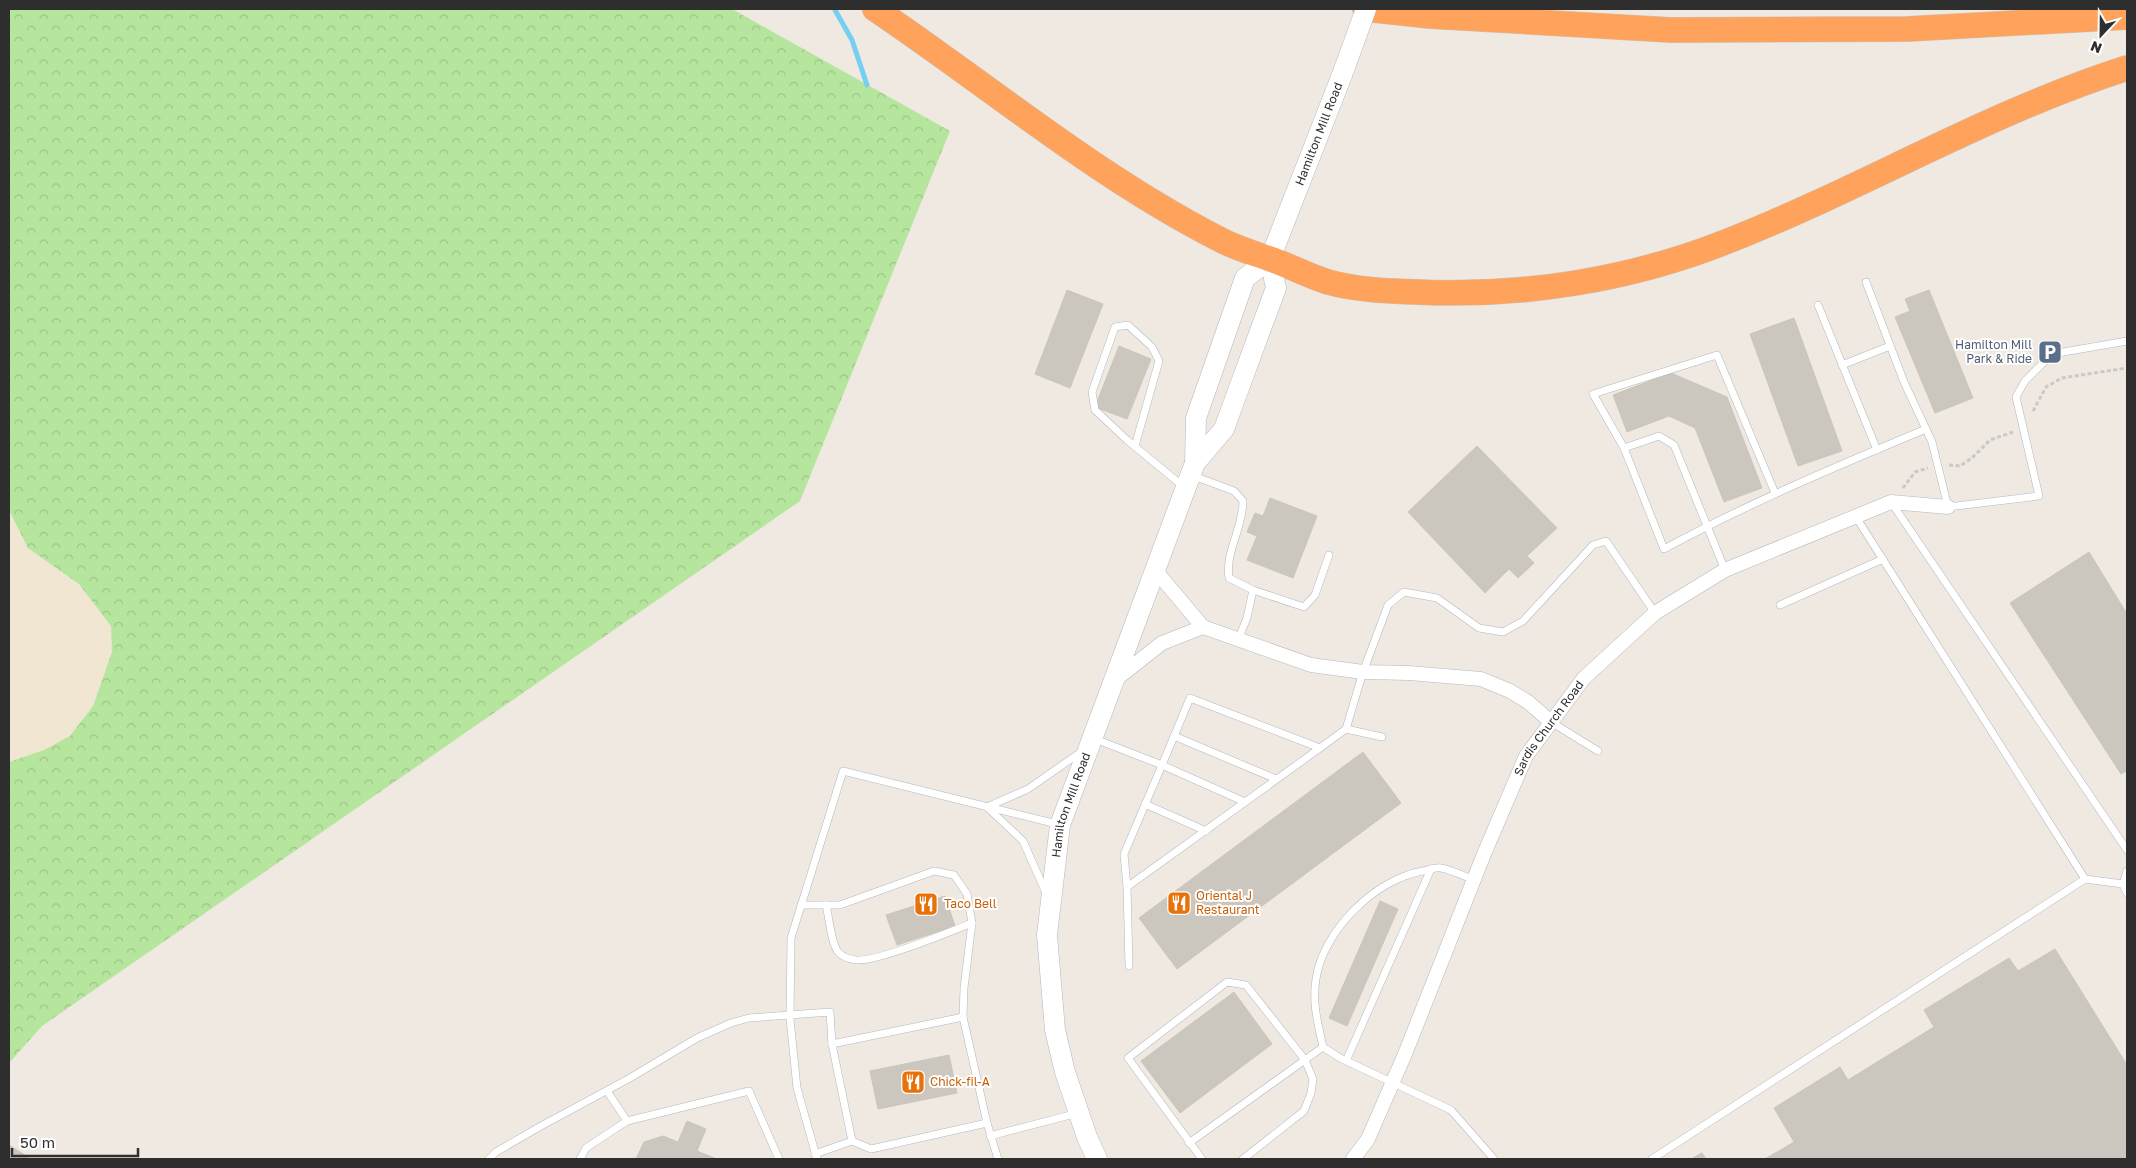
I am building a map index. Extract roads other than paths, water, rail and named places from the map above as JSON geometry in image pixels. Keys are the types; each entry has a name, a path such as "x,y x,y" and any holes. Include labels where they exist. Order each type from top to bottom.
{"highway":[{"path":"875,9 934,48 989,92 1123,184 1222,241 1329,282 1376,291 1465,293 1518,291 1579,283 1684,257 1728,241 1890,170 2020,108 2088,80 2127,68"},
{"path":"1365,9 1403,14 1680,30 1907,29 2127,17"}],"main road":[{"name":"Hamilton Mill Road","path":"1191,476 1196,418 1245,278 1270,259 1342,76 1365,9"},
{"name":"Hamilton Mill Road","path":"1097,1159 1078,1113 1065,1072 1055,1030 1046,935 1060,824 1191,476 1224,429 1276,288 1270,259"}],"street":[{"name":"Sardis Church Road","path":"1353,1159 1368,1139 1393,1082 1526,756 1584,678 1655,613 1725,570 1891,502 1948,508"},
{"path":"1155,570 1203,627 1311,665 1363,672 1481,679 1510,691 1528,702 1551,722"},
{"path":"1114,680 1162,642 1203,627"}],"lane":[{"path":"1866,282 1890,346 1932,442 1948,508 2039,496 2016,397 2025,381 2052,354 2127,340"},
{"path":"1818,305 1877,450"},
{"path":"1135,446 1159,361 1152,347 1128,325 1114,327 1092,392 1095,410 1135,446 1191,476 1234,491 1243,501 1243,515 1227,565 1229,578 1253,590 1304,607 1315,595 1330,555"},
{"path":"1842,365 1890,346"},
{"path":"1775,493 1717,356 1593,394 1624,448 1664,549 1775,493 1926,429"},
{"path":"1624,448 1659,436 1674,445 1725,570"},
{"path":"1891,502 2127,850"},
{"path":"1856,517 2085,879"},
{"path":"1127,887 1346,729 1363,672 1388,605 1404,592 1437,598 1479,628 1503,632 1523,621 1593,545 1606,541 1655,613"},
{"path":"1780,605 1883,559"},
{"path":"1238,640 1247,618 1253,590"},
{"path":"1129,966 1127,887 1124,854 1190,698 1320,748"},
{"path":"1551,722 1598,751"},
{"path":"1346,729 1382,737"},
{"path":"1174,736 1276,779"},
{"path":"986,807 1028,789 1090,742 1162,765 1245,802"},
{"path":"987,1124 871,1149 852,1141 816,1157 797,1088 791,1015 791,938 843,772 1060,824"},
{"path":"1145,804 1206,830"},
{"path":"986,807 1023,841 1035,863 1050,903"},
{"path":"1474,880 1440,868 1413,872 1381,887 1344,920 1324,950 1316,979 1315,1013 1324,1047 1346,1061 1452,1110 1494,1159"},
{"path":"1346,1061 1431,869"},
{"path":"801,905 840,905 934,871 954,875 967,894 972,923 964,988 963,1017 987,1124 998,1159"},
{"path":"2122,884 2127,871"},
{"path":"1652,1159 2085,879 2122,884"},
{"path":"2122,884 2127,893"},
{"path":"826,905 836,950 844,957 857,960 874,958 972,923"},
{"path":"1202,1159 1128,1058 1227,982 1246,985 1305,1060 1313,1079 1311,1093 1304,1111 1243,1159"},
{"path":"489,1159 496,1152 607,1091 697,1038 731,1023 749,1018 830,1012 832,1044 852,1141"},
{"path":"832,1044 963,1017"},
{"path":"1190,1143 1324,1047"},
{"path":"607,1091 627,1121"},
{"path":"580,1159 586,1148 627,1121 749,1091 779,1159"},
{"path":"990,1136 1078,1113"}],"waterway":[{"path":"835,10 852,40 867,85"}],"place":[{"name":"Hamilton Mill Park & Ride","path":"2050,352"},
{"name":"Oriental J Restaurant","path":"1179,903"},
{"name":"Taco Bell","path":"926,904"},
{"name":"Chick-fil-A","path":"913,1082"}]}
